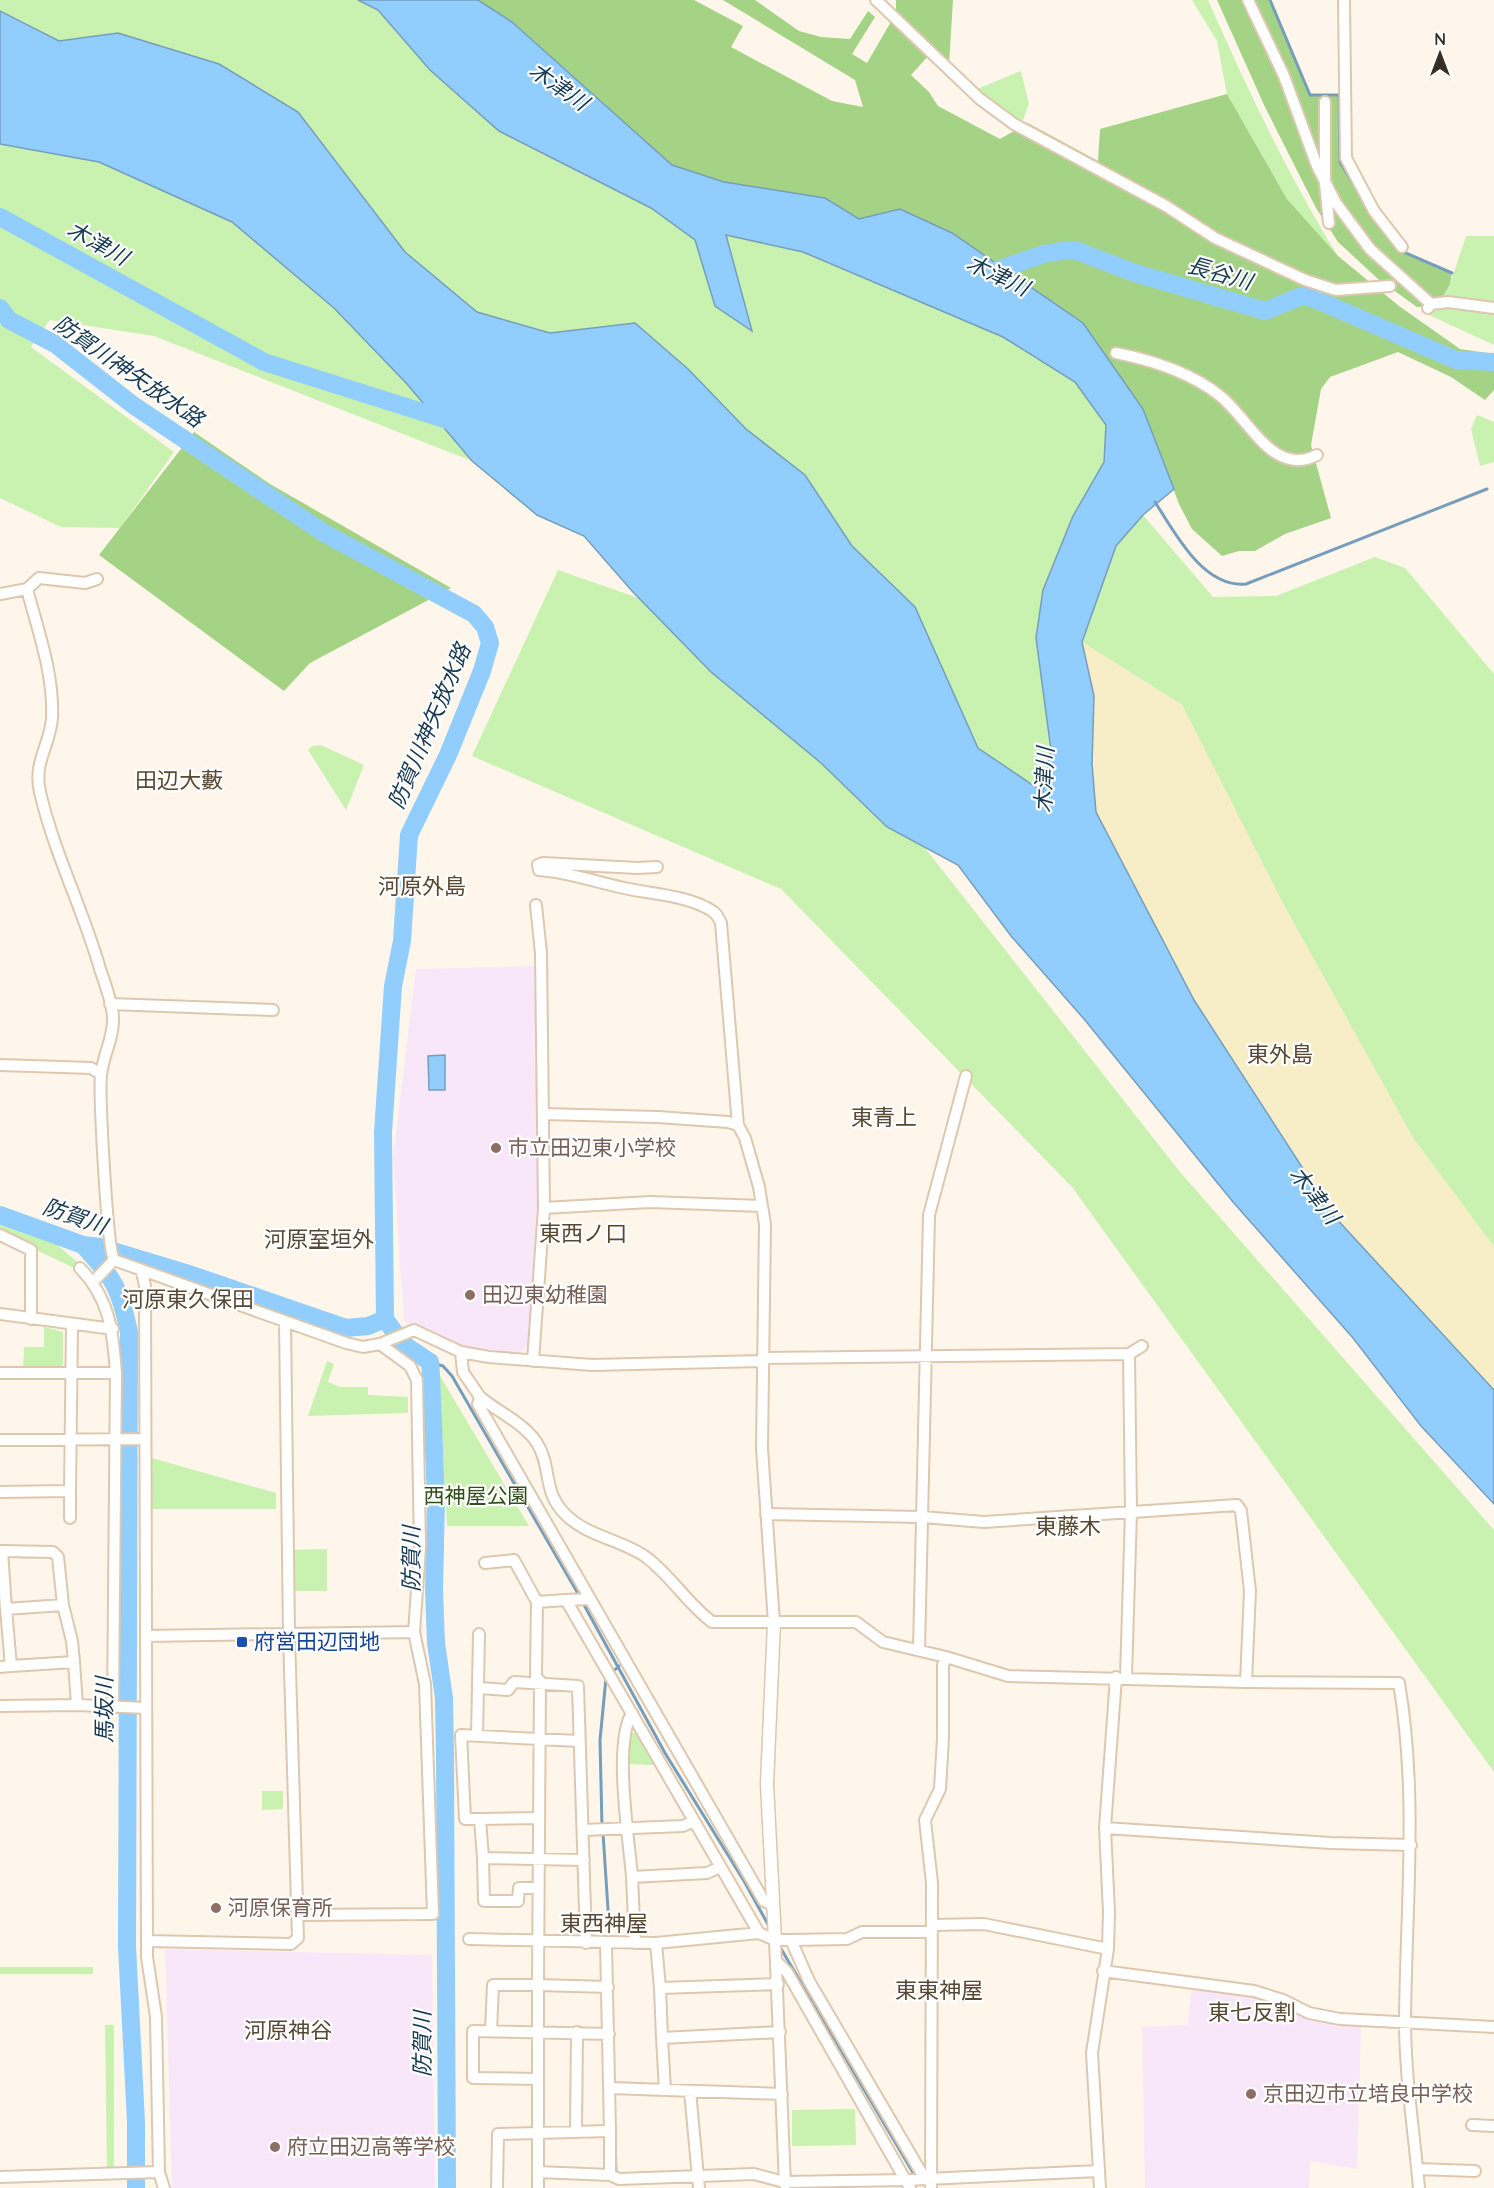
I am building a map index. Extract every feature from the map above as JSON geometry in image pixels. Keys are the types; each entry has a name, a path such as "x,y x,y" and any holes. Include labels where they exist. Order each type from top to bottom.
{"street":[{"path":"876,0 980,99 1014,124 1166,206 1215,238 1305,280 1336,290 1390,286"},
{"path":"1344,0 1346,158 1374,210 1402,247"},
{"path":"1248,2 1284,76 1325,183 1370,249 1429,306 1448,302 1494,308"},
{"path":"1325,102 1325,183 1329,223"},
{"path":"1116,353 1157,363 1219,395 1259,439 1281,458 1293,462 1305,461 1317,455"},
{"path":"96,1279 112,1260 101,1074 111,1036 110,1004 89,931 58,853 39,790 38,762 50,731 52,694 47,663 27,589 39,578 85,583 98,579"},
{"path":"0,594 20,588 27,589"},
{"path":"657,867 543,863 538,866 538,870 564,872 623,888 673,897 703,906 716,913 721,923 738,1125 745,1138 765,1224 762,1448 774,1623 767,1784 778,1962 785,2185"},
{"path":"533,1361 544,1208 541,953 536,905"},
{"path":"110,1004 273,1010"},
{"path":"0,1065 91,1068 101,1074"},
{"path":"919,1650 929,1215 966,1076"},
{"path":"544,1114 658,1117 738,1125"},
{"path":"544,1208 650,1202 762,1206"},
{"path":"0,1235 31,1250 31,1319"},
{"path":"112,1260 128,1263 142,1272 363,1347 414,1330 461,1352 533,1361 592,1365 925,1355 1130,1354 1142,1346"},
{"path":"80,1268 96,1279 113,1329 119,1440 117,1707"},
{"path":"142,1272 145,1286 141,1439 146,1636 144,1708 147,1941 156,2017 159,2172 164,2188"},
{"path":"0,1314 113,1329"},
{"path":"147,1941 291,1944 298,1938 289,1635 285,1322"},
{"path":"70,1518 72,1325"},
{"path":"298,1915 433,1914 425,1684 414,1632 420,1548 417,1380 410,1366 383,1342"},
{"path":"461,1352 463,1372 480,1397 528,1432 537,1444 543,1457 552,1499 566,1516 646,1558 693,1607 712,1622 856,1622 883,1642 946,1657 1008,1676 1399,1683 1408,1742 1411,1845 1405,2024 1419,2188"},
{"path":"1100,2188 1092,2053 1108,1949 1109,1912 1105,1828 1121,1677 1131,1512 1130,1354"},
{"path":"0,1373 116,1373"},
{"path":"480,1397 478,1404 764,1901 773,1905"},
{"path":"0,1440 141,1439"},
{"path":"0,1492 70,1491"},
{"path":"766,1514 922,1517 984,1522 1237,1505 1241,1511 1250,1591 1246,1682"},
{"path":"74,1662 6,1666 6,1609 1,1551 53,1552 58,1557 63,1605 72,1641 74,1662 77,1705"},
{"path":"485,1563 514,1560 537,1602 536,1677 540,1684 538,2188"},
{"path":"537,1602 590,1599"},
{"path":"566,1600 759,1934"},
{"path":"6,1609 63,1605"},
{"path":"146,1636 414,1632"},
{"path":"477,1736 479,1634"},
{"path":"928,2183 932,1883 925,1820 940,1789 943,1665 946,1657"},
{"path":"479,1688 508,1690 514,1682 578,1686 585,1943"},
{"path":"0,1706 77,1705 144,1708"},
{"path":"632,1713 626,1722 622,1762 632,1876 635,1943"},
{"path":"538,1818 465,1819 461,1735 579,1741"},
{"path":"480,1819 483,1900 518,1900 519,1888 538,1887"},
{"path":"583,1830 683,1826 694,1821"},
{"path":"1105,1828 1330,1843 1411,1845"},
{"path":"483,1858 584,1860"},
{"path":"632,1876 707,1873 720,1867"},
{"path":"469,1939 610,1944 656,1943 759,1934 775,1940 847,1939 862,1932 984,1924 1108,1949"},
{"path":"791,1940 809,1981 928,2183"},
{"path":"656,1943 665,2090"},
{"path":"610,1944 608,1987 610,2131 616,2180"},
{"path":"778,1962 793,1981 907,2183"},
{"path":"1103,1971 1254,1991 1283,2000 1309,2013 1340,2019 1494,2027"},
{"path":"660,1988 778,1984"},
{"path":"492,2031 493,1985 608,1987"},
{"path":"538,2079 473,2078 473,2031 538,2030 609,2034"},
{"path":"576,2132 577,2032"},
{"path":"662,2038 780,2032"},
{"path":"610,2088 782,2094"},
{"path":"690,2091 699,2188"},
{"path":"1472,2125 1494,2126"},
{"path":"497,2188 498,2134 610,2131"},
{"path":"1417,2169 1474,2171"},
{"path":"538,2172 616,2180 754,2174 785,2185 928,2183 1099,2171"},
{"path":"0,2177 159,2172"}],"shaded area":[{"path":"535,966 539,1111 537,1212 529,1344 519,1354 459,1345 404,1321 393,1157 416,969"},
{"path":"165,1949 432,1955 435,2188 172,2188"},
{"name":"京田辺市立培良中学校","path":"1192,1984 1256,1995 1312,2019 1361,2027 1357,2169 1310,2161 1309,2188 1145,2188 1142,2027 1188,2025"}],"green space":[{"path":"0,0 358,0 378,10 430,70 499,131 651,208 695,240 715,306 752,330 725,235 803,252 1003,337 1075,382 1106,425 1104,462 1073,516 1036,638 1051,750 1043,792 978,748 915,607 852,546 805,475 746,429 688,369 635,323 550,333 477,312 405,252 298,112 219,64 118,33 59,41 0,11"},
{"path":"478,0 694,0 743,26 731,47 832,101 863,107 855,80 723,0 755,0 799,31 821,37 850,39 868,11 875,17 852,54 867,63 892,20 930,54 911,75 929,92 938,106 1000,139 1028,123 1098,161 1100,129 1227,94 1287,199 1338,256 1399,306 1460,349 1494,354 1494,390 1485,400 1451,377 1398,352 1330,377 1321,389 1311,445 1331,518 1285,534 1255,551 1239,551 1222,556 1192,529 1179,504 1143,409 901,209 859,219 825,198 724,182 672,165 512,22"},
{"path":"896,0 953,0 949,64 896,12"},
{"path":"1192,0 1208,0 1268,130 1338,256 1287,199 1227,94 1217,41"},
{"path":"1217,0 1270,0 1310,94 1339,95 1340,162 1369,213 1401,252 1452,273 1450,284 1437,306 1417,307 1378,279 1338,242 1316,208 1265,107"},
{"path":"1021,71 1029,104 1023,120 997,109 977,89"},
{"path":"0,144 99,162 232,222 334,308 407,384 472,461 154,336 50,320 31,347 174,452 120,528 61,527 0,498"},
{"path":"1466,236 1494,236 1494,345 1429,315 1450,284"},
{"path":"1477,415 1494,422 1494,462 1480,466 1471,429"},
{"path":"194,432 270,484 451,588 310,663 284,691 99,555"},
{"path":"1143,515 1213,597 1276,596 1375,557 1405,568 1494,674 1494,1247 1413,1138 1281,900 1182,705 1082,642 1116,546"},
{"path":"558,570 762,641 1180,1172 1494,1530 1494,1772 1072,1187 781,889 472,756"},
{"path":"321,745 364,765 346,810 308,750 312,746"},
{"path":"0,1223 56,1244 81,1265 74,1268 0,1233"},
{"path":"44,1327 63,1332 63,1371 23,1372 24,1347 44,1347"},
{"path":"327,1361 334,1364 328,1382 340,1387 368,1387 368,1395 408,1397 408,1413 308,1416"},
{"name":"西神屋公園","path":"439,1374 529,1526 447,1526"},
{"path":"148,1457 276,1493 276,1509 148,1509"},
{"path":"327,1549 327,1591 291,1591 291,1550"},
{"path":"629,1733 637,1733 654,1765 627,1764"},
{"path":"262,1791 283,1791 283,1809 262,1810"},
{"path":"0,1967 93,1967 93,1974 0,1974"},
{"path":"105,2025 114,2025 114,2170 107,2171"},
{"path":"855,2109 856,2145 792,2146 792,2110"}],"sand":[{"path":"1082,642 1182,705 1281,900 1413,1138 1494,1247 1494,1390 1333,1215 1194,1000 1096,812"}],"water":[{"path":"358,0 478,0 512,22 672,165 724,182 825,198 859,219 900,209 952,233 1083,323 1143,409 1174,489 1143,515 1116,546 1082,642 1094,696 1092,764 1096,812 1194,1000 1333,1215 1494,1390 1494,1504 1421,1426 1353,1338 1233,1202 1084,1019 1011,936 958,865 887,827 821,763 711,672 632,591 584,536 537,515 472,461 407,384 334,308 232,222 99,162 0,144 0,11 59,41 118,33 219,64 298,112 405,252 477,312 550,333 635,323 688,369 746,429 805,475 852,546 915,607 978,748 1043,792 1051,750 1036,638 1043,590 1073,516 1104,462 1106,425 1075,382 1003,337 803,252 726,235 752,331 715,306 695,240 651,208 499,131 430,70 378,10"},
{"path":"445,1055 445,1090 429,1090 428,1056"}],"waterway":[{"path":"1270,0 1310,95 1339,95 1340,162 1378,224"},
{"name":"木津川","path":"0,217 264,362 457,423"},
{"name":"長谷川","path":"980,276 1044,254 1067,250 1077,251 1135,273 1265,311 1299,297 1310,297 1456,360 1494,362"},
{"path":"1399,250 1452,273"},
{"name":"防賀川神矢放水路","path":"0,308 9,320 55,344 133,405 324,533 474,614 485,627 490,643 482,671 448,755 409,835 402,941 393,986 383,1132 385,1319"},
{"path":"1155,502 1181,543 1204,568 1216,577 1231,583 1246,584 1487,489"},
{"name":"防賀川","path":"0,1215 83,1245 100,1247 186,1273 346,1328 368,1326 385,1319"},
{"name":"馬坂川","path":"83,1245 114,1284 129,1332 127,1946 136,2122 136,2188"},
{"name":"防賀川","path":"385,1319 403,1344 430,1362 431,1375 436,1499 434,1589 436,1643 444,1698 447,2188"},
{"path":"430,1362 443,1366 452,1376 580,1597"},
{"path":"583,1603 665,1753 744,1881 770,1928"},
{"path":"602,1827 600,1740 606,1678 619,1666"},
{"path":"603,1833 610,1940"},
{"path":"780,1947 915,2176"},
{"path":"615,2139 616,2174"}],"place":[{"name":"市立田辺東小学校","path":"496,1148"},
{"name":"田辺東幼稚園","path":"470,1295"},
{"name":"府営田辺団地","path":"242,1642"},
{"name":"河原保育所","path":"216,1908"},
{"name":"京田辺市立培良中学校","path":"1251,2094"},
{"name":"府立田辺高等学校","path":"275,2147"}],"district":[{"name":"田辺大藪","path":"179,780"},
{"name":"河原外島","path":"422,886"},
{"name":"東外島","path":"1280,1054"},
{"name":"東青上","path":"884,1117"},
{"name":"東西ノ口","path":"583,1233"},
{"name":"河原室垣外","path":"319,1239"},
{"name":"河原東久保田","path":"188,1299"},
{"name":"東藤木","path":"1068,1526"},
{"name":"東西神屋","path":"604,1923"},
{"name":"東東神屋","path":"939,1990"},
{"name":"東七反割","path":"1252,2012"},
{"name":"河原神谷","path":"288,2030"}]}
